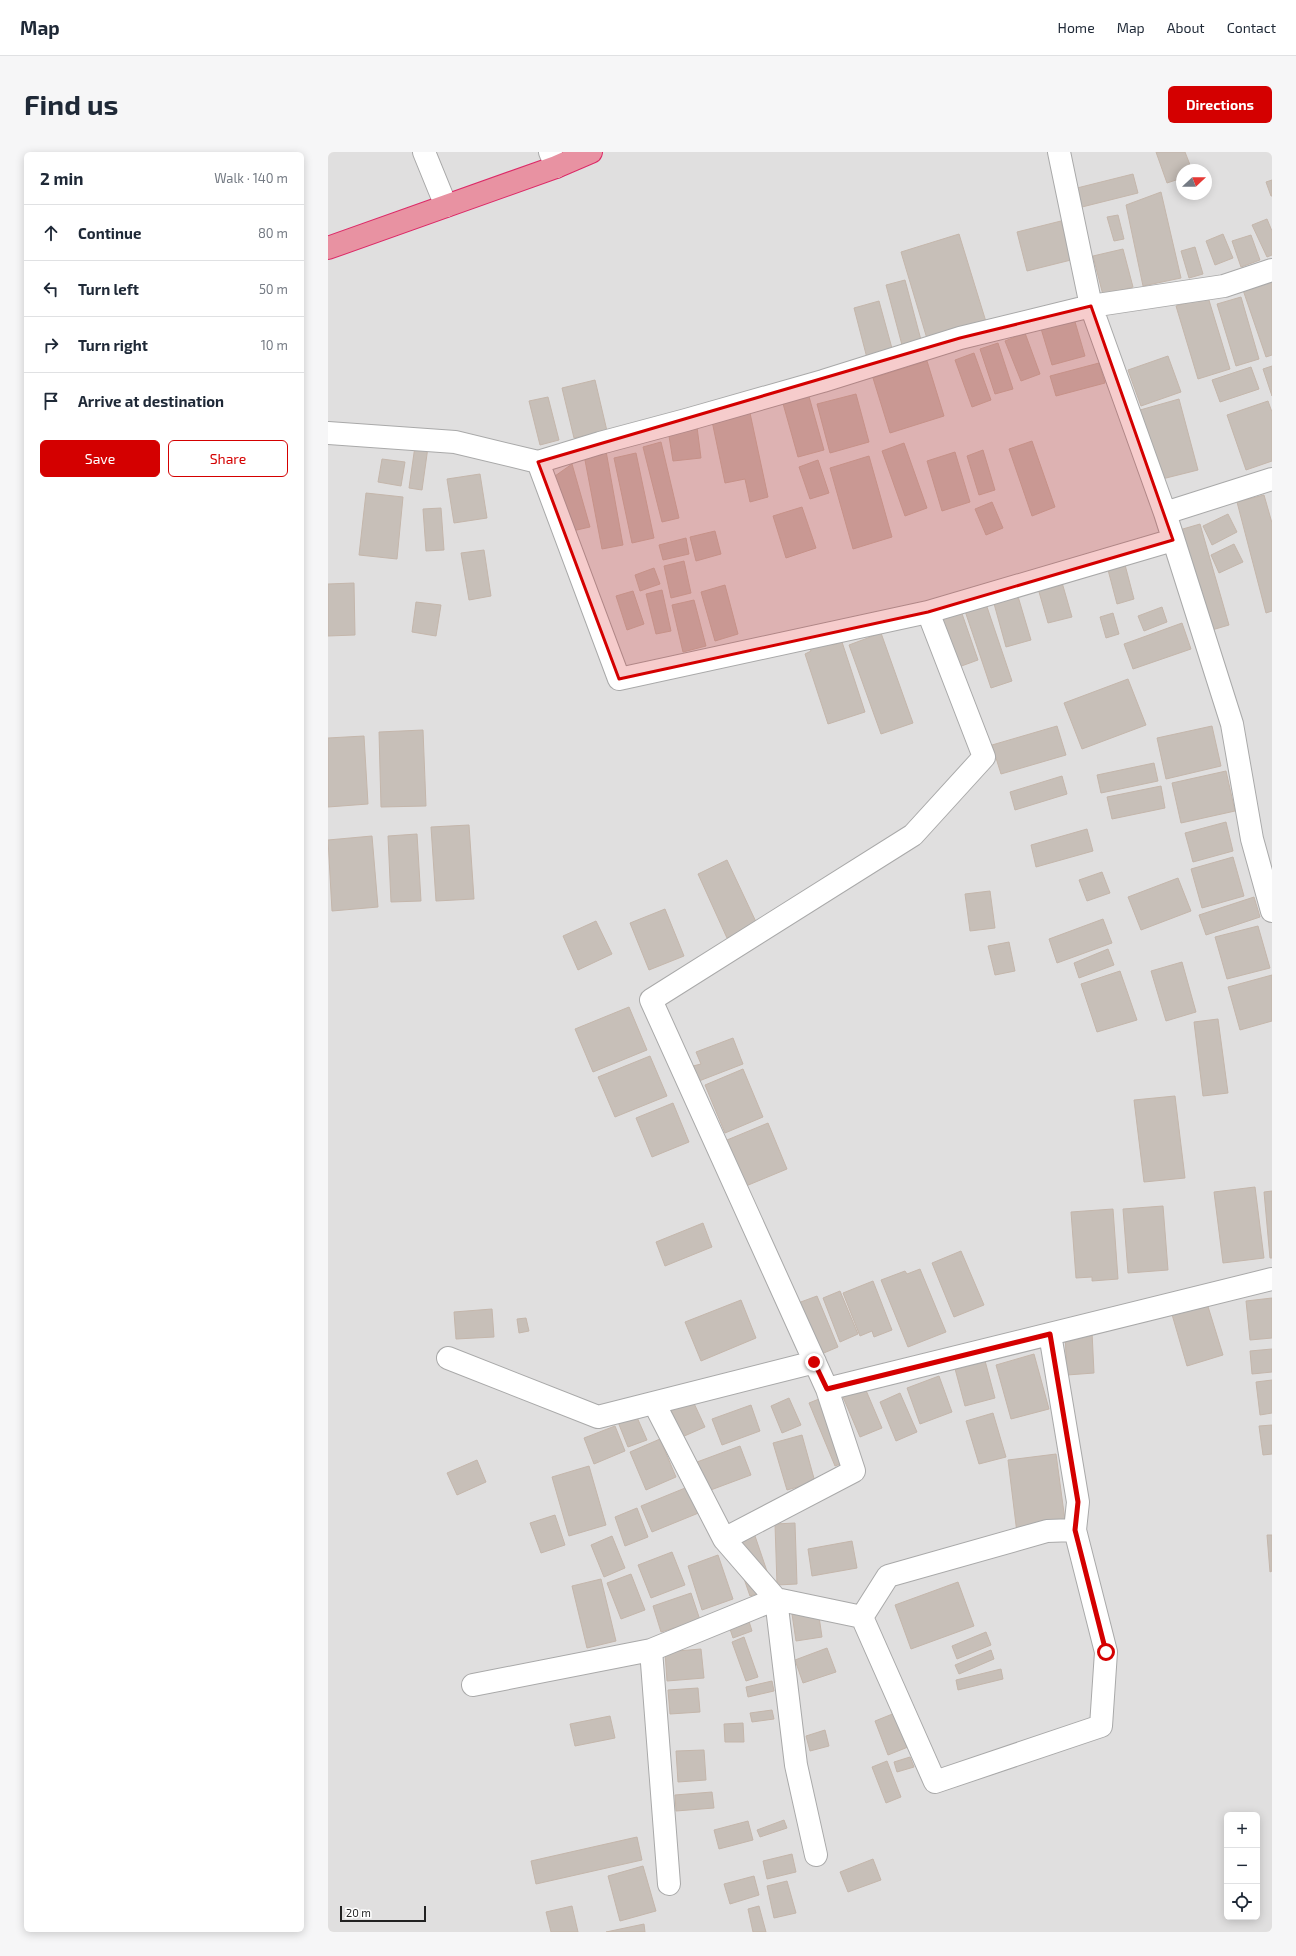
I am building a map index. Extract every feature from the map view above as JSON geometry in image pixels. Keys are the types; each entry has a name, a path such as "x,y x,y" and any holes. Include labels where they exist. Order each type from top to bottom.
{"highway":[{"path":"328,248 446,206 553,160 591,152"}],"street":[{"path":"424,152 446,206"},
{"path":"1059,152 1091,306 1165,513 1232,724 1252,839 1272,911"},
{"path":"328,433 455,442 538,462 600,443 822,381 960,338 1091,306 1224,286 1272,270"},
{"path":"538,462 619,679 928,612 1173,540"},
{"path":"1165,513 1272,479"},
{"path":"724,1539 854,1471 827,1389 651,1000 913,835 984,757 928,612"},
{"path":"827,1389 1272,1279"},
{"path":"862,1617 935,1782 1101,1726 1106,1652 1075,1530 1078,1502 1050,1334"},
{"path":"448,1358 598,1417 814,1362"},
{"path":"654,1403 724,1539 776,1599 796,1765 816,1855"},
{"path":"862,1617 888,1576 1047,1531 1075,1530"},
{"path":"473,1685 651,1650 776,1599 862,1617"},
{"path":"651,1650 669,1884"}],"highlighted area":[{"path":"1091,306 1173,540 928,612 619,679 538,462 960,338"}],"shaded area":[{"path":"328,152 1272,152 1272,1932 328,1932"}],"building":[{"path":"1156,152 1185,152 1190,164 1176,164 1176,180 1167,183"},
{"path":"1133,174 1138,193 1082,207 1077,188"},
{"path":"1272,180 1272,196 1271,196 1266,182"},
{"path":"1161,192 1181,278 1143,286 1126,205"},
{"path":"1118,215 1124,239 1114,241 1107,217"},
{"path":"1267,219 1272,231 1272,255 1267,257 1252,225"},
{"path":"1061,221 1071,260 1027,271 1017,232"},
{"path":"959,234 987,325 928,342 901,252"},
{"path":"1223,234 1233,258 1215,265 1206,241"},
{"path":"1251,235 1260,260 1241,267 1232,241"},
{"path":"1195,247 1203,274 1189,278 1181,251"},
{"path":"1123,249 1133,287 1103,295 1093,256"},
{"path":"1272,277 1272,355 1266,357 1242,287"},
{"path":"905,280 921,340 902,345 886,285"},
{"path":"1208,297 1230,369 1198,379 1176,306"},
{"path":"1241,297 1259,359 1236,366 1217,304"},
{"path":"879,301 893,352 867,358 854,308"},
{"path":"1073,315 1085,356 1052,365 1039,322"},
{"path":"1025,333 1040,374 1021,381 1005,341"},
{"path":"998,343 1013,389 995,394 980,349"},
{"path":"974,353 991,400 972,407 955,360"},
{"path":"1168,356 1181,392 1141,406 1128,370"},
{"path":"927,361 944,416 890,433 873,378"},
{"path":"1099,363 1105,383 1056,396 1050,376"},
{"path":"1272,366 1272,396 1263,369"},
{"path":"1251,367 1259,389 1220,402 1212,380"},
{"path":"595,380 607,431 574,438 562,388"},
{"path":"808,393 824,450 798,457 782,400"},
{"path":"856,394 869,442 830,453 817,404"},
{"path":"548,397 559,440 540,445 529,401"},
{"path":"1179,399 1198,470 1158,480 1140,410"},
{"path":"1268,401 1272,412 1272,461 1246,470 1227,415"},
{"path":"750,413 768,497 750,502 745,479 725,483 712,421"},
{"path":"697,427 701,458 673,461 668,430"},
{"path":"1032,441 1055,507 1032,516 1009,449"},
{"path":"661,442 679,518 662,522 643,447"},
{"path":"904,443 927,508 905,516 882,451"},
{"path":"415,446 428,447 422,490 409,488"},
{"path":"983,450 995,490 979,495 967,456"},
{"path":"606,451 623,545 602,549 584,455"},
{"path":"955,452 970,502 942,511 927,461"},
{"path":"636,453 654,538 632,543 614,458"},
{"path":"869,456 892,537 853,549 830,468"},
{"path":"382,459 405,462 401,486 378,482"},
{"path":"818,460 829,493 810,499 799,467"},
{"path":"572,464 590,527 568,532 555,476"},
{"path":"480,474 487,518 454,523 447,479"},
{"path":"366,493 403,497 397,559 359,555"},
{"path":"1264,495 1272,523 1272,611 1266,613 1237,502"},
{"path":"992,502 1003,528 986,535 975,509"},
{"path":"802,507 816,548 786,558 773,516"},
{"path":"441,508 444,550 426,551 423,509"},
{"path":"1228,514 1237,532 1212,545 1203,526"},
{"path":"1200,524 1229,625 1205,632 1176,531"},
{"path":"715,531 721,554 696,561 690,537"},
{"path":"686,538 689,554 663,560 659,545"},
{"path":"1234,544 1243,562 1219,573 1211,555"},
{"path":"484,550 491,596 469,600 461,553"},
{"path":"684,561 691,593 671,598 664,566"},
{"path":"1124,561 1134,599 1117,604 1107,566"},
{"path":"654,568 660,584 640,591 635,575"},
{"path":"1061,579 1072,617 1048,623 1037,585"},
{"path":"354,583 355,635 328,636 328,584"},
{"path":"725,585 738,634 715,641 701,592"},
{"path":"662,590 671,631 656,634 646,594"},
{"path":"633,591 644,624 627,630 616,596"},
{"path":"1017,593 1031,640 1006,647 993,600"},
{"path":"694,600 706,646 683,652 672,605"},
{"path":"985,601 1012,681 991,688 964,608"},
{"path":"416,602 441,605 436,636 412,632"},
{"path":"959,605 978,660 956,668 937,613"},
{"path":"1162,607 1167,622 1144,631 1138,616"},
{"path":"1113,613 1119,634 1106,638 1100,617"},
{"path":"1182,623 1191,649 1133,669 1124,644"},
{"path":"881,633 913,723 881,734 849,645"},
{"path":"831,639 833,645 842,642 865,712 828,724 805,654 811,651 809,646"},
{"path":"1128,679 1146,725 1082,749 1064,703"},
{"path":"1057,726 1066,755 1001,774 992,745"},
{"path":"1212,726 1221,766 1166,779 1157,738"},
{"path":"423,730 426,806 381,807 379,732"},
{"path":"364,736 368,804 328,807 328,738"},
{"path":"1154,763 1158,781 1101,793 1097,775"},
{"path":"1226,771 1235,811 1181,823 1172,783"},
{"path":"1062,776 1067,794 1015,810 1010,792"},
{"path":"1161,786 1165,808 1112,819 1107,797"},
{"path":"1226,822 1233,851 1193,862 1185,833"},
{"path":"469,825 474,899 436,901 431,827"},
{"path":"1087,829 1093,851 1036,867 1031,845"},
{"path":"417,834 421,901 391,902 388,836"},
{"path":"372,836 378,907 332,911 328,840"},
{"path":"1233,857 1244,896 1202,908 1191,869"},
{"path":"727,860 757,924 727,938 698,874"},
{"path":"1102,872 1110,893 1087,901 1079,880"},
{"path":"1178,878 1191,911 1141,930 1128,897"},
{"path":"990,891 995,928 970,931 965,894"},
{"path":"1254,897 1260,917 1206,935 1199,915"},
{"path":"665,909 684,956 649,970 630,923"},
{"path":"1103,919 1112,943 1057,963 1049,939"},
{"path":"596,921 612,954 578,970 563,936"},
{"path":"1258,926 1270,968 1227,979 1215,937"},
{"path":"1009,942 1015,971 995,975 988,946"},
{"path":"1108,949 1114,965 1079,978 1074,963"},
{"path":"1182,962 1196,1012 1166,1021 1151,971"},
{"path":"1120,971 1137,1020 1097,1032 1081,984"},
{"path":"1272,975 1272,1021 1240,1030 1228,987"},
{"path":"629,1007 647,1050 593,1072 575,1029"},
{"path":"1218,1019 1228,1093 1203,1096 1194,1022"},
{"path":"733,1038 743,1064 699,1081 693,1066 701,1064 696,1052"},
{"path":"650,1056 667,1096 615,1117 598,1077"},
{"path":"743,1069 763,1117 725,1133 705,1085"},
{"path":"1175,1096 1185,1178 1144,1182 1134,1100"},
{"path":"673,1103 689,1142 652,1157 636,1118"},
{"path":"768,1123 787,1169 746,1186 727,1140"},
{"path":"1255,1187 1264,1258 1223,1263 1214,1192"},
{"path":"1272,1191 1272,1258 1270,1258 1264,1192"},
{"path":"1163,1206 1168,1270 1128,1273 1123,1209"},
{"path":"1113,1209 1118,1279 1092,1281 1092,1277 1076,1278 1071,1212"},
{"path":"703,1223 712,1247 665,1266 656,1242"},
{"path":"961,1251 984,1305 954,1317 932,1263"},
{"path":"920,1269 946,1332 908,1347 881,1280 905,1271 907,1274"},
{"path":"873,1281 892,1330 874,1337 872,1331 860,1336 843,1293"},
{"path":"840,1291 858,1334 840,1342 823,1298"},
{"path":"817,1296 838,1347 819,1355 798,1303"},
{"path":"1272,1298 1272,1338 1250,1340 1246,1301"},
{"path":"741,1300 756,1338 701,1361 685,1322"},
{"path":"1206,1300 1223,1355 1187,1366 1171,1311"},
{"path":"492,1309 494,1337 456,1339 454,1312"},
{"path":"526,1318 529,1331 519,1333 517,1319"},
{"path":"1092,1332 1094,1373 1067,1375 1065,1334"},
{"path":"1272,1349 1272,1372 1252,1374 1250,1351"},
{"path":"1034,1354 1049,1409 1011,1419 996,1365"},
{"path":"984,1357 995,1398 965,1406 954,1365"},
{"path":"939,1376 952,1412 920,1424 907,1388"},
{"path":"1272,1380 1272,1413 1260,1415 1256,1382"},
{"path":"865,1388 882,1428 860,1437 843,1397"},
{"path":"900,1393 917,1432 896,1441 880,1402"},
{"path":"824,1397 848,1461 835,1466 809,1403"},
{"path":"789,1398 801,1425 782,1433 771,1406"},
{"path":"692,1399 705,1427 682,1437 670,1408"},
{"path":"751,1405 760,1431 722,1445 712,1419"},
{"path":"993,1413 1006,1457 979,1464 966,1421"},
{"path":"636,1415 647,1440 628,1447 618,1422"},
{"path":"1272,1425 1272,1454 1263,1455 1259,1426"},
{"path":"615,1426 625,1451 594,1464 584,1438"},
{"path":"802,1435 815,1482 787,1490 773,1443"},
{"path":"660,1439 676,1477 646,1490 630,1452"},
{"path":"740,1446 751,1475 708,1491 697,1462"},
{"path":"1056,1454 1067,1535 1018,1541 1008,1460"},
{"path":"477,1460 486,1482 457,1495 447,1473"},
{"path":"589,1466 606,1525 569,1536 552,1477"},
{"path":"690,1486 701,1512 652,1532 641,1506"},
{"path":"637,1508 648,1537 625,1546 615,1517"},
{"path":"555,1515 565,1545 541,1553 530,1523"},
{"path":"795,1523 797,1584 777,1585 775,1524"},
{"path":"754,1533 773,1589 750,1596 731,1541"},
{"path":"1267,1535 1272,1535 1272,1571 1270,1572"},
{"path":"612,1536 625,1568 604,1577 591,1545"},
{"path":"852,1541 857,1568 812,1576 808,1549"},
{"path":"672,1552 685,1585 651,1598 638,1565"},
{"path":"718,1555 733,1599 702,1610 688,1566"},
{"path":"631,1574 645,1610 621,1619 607,1583"},
{"path":"601,1579 616,1641 587,1648 572,1586"},
{"path":"958,1582 974,1626 911,1649 895,1605"},
{"path":"691,1593 700,1620 661,1632 653,1606"},
{"path":"818,1610 822,1637 796,1641 792,1614"},
{"path":"747,1615 752,1631 733,1638 728,1623"},
{"path":"986,1632 991,1645 957,1659 952,1646"},
{"path":"744,1637 758,1677 746,1681 732,1642"},
{"path":"827,1648 836,1672 803,1683 795,1660"},
{"path":"701,1649 704,1678 667,1681 665,1652"},
{"path":"991,1650 994,1659 959,1674 955,1665"},
{"path":"1001,1669 1003,1679 958,1690 956,1680"},
{"path":"772,1681 774,1691 748,1697 746,1687"},
{"path":"698,1688 700,1712 670,1714 668,1690"},
{"path":"772,1710 774,1719 752,1722 750,1713"},
{"path":"900,1711 913,1745 888,1755 875,1721"},
{"path":"610,1716 615,1738 575,1746 570,1724"},
{"path":"743,1723 744,1742 725,1742 724,1724"},
{"path":"825,1730 829,1746 810,1751 806,1736"},
{"path":"704,1750 706,1780 678,1782 676,1751"},
{"path":"910,1757 914,1767 897,1772 894,1762"},
{"path":"887,1761 901,1797 886,1803 872,1767"},
{"path":"712,1792 714,1808 676,1811 675,1795"},
{"path":"784,1820 787,1828 760,1837 757,1830"},
{"path":"748,1821 753,1840 719,1849 714,1830"},
{"path":"637,1837 642,1860 536,1884 531,1861"},
{"path":"792,1854 796,1872 767,1879 763,1861"},
{"path":"873,1859 881,1880 848,1892 840,1872"},
{"path":"643,1866 656,1911 620,1921 608,1876"},
{"path":"754,1876 759,1895 730,1904 724,1884"},
{"path":"787,1881 796,1913 774,1918 767,1886"},
{"path":"572,1906 578,1932 551,1932 546,1912"},
{"path":"759,1906 766,1932 753,1932 748,1909"},
{"path":"644,1924 645,1932 606,1932"}],"route":[{"path":"814,1362 827,1389 1050,1334 1078,1502 1075,1530 1106,1652"}]}
